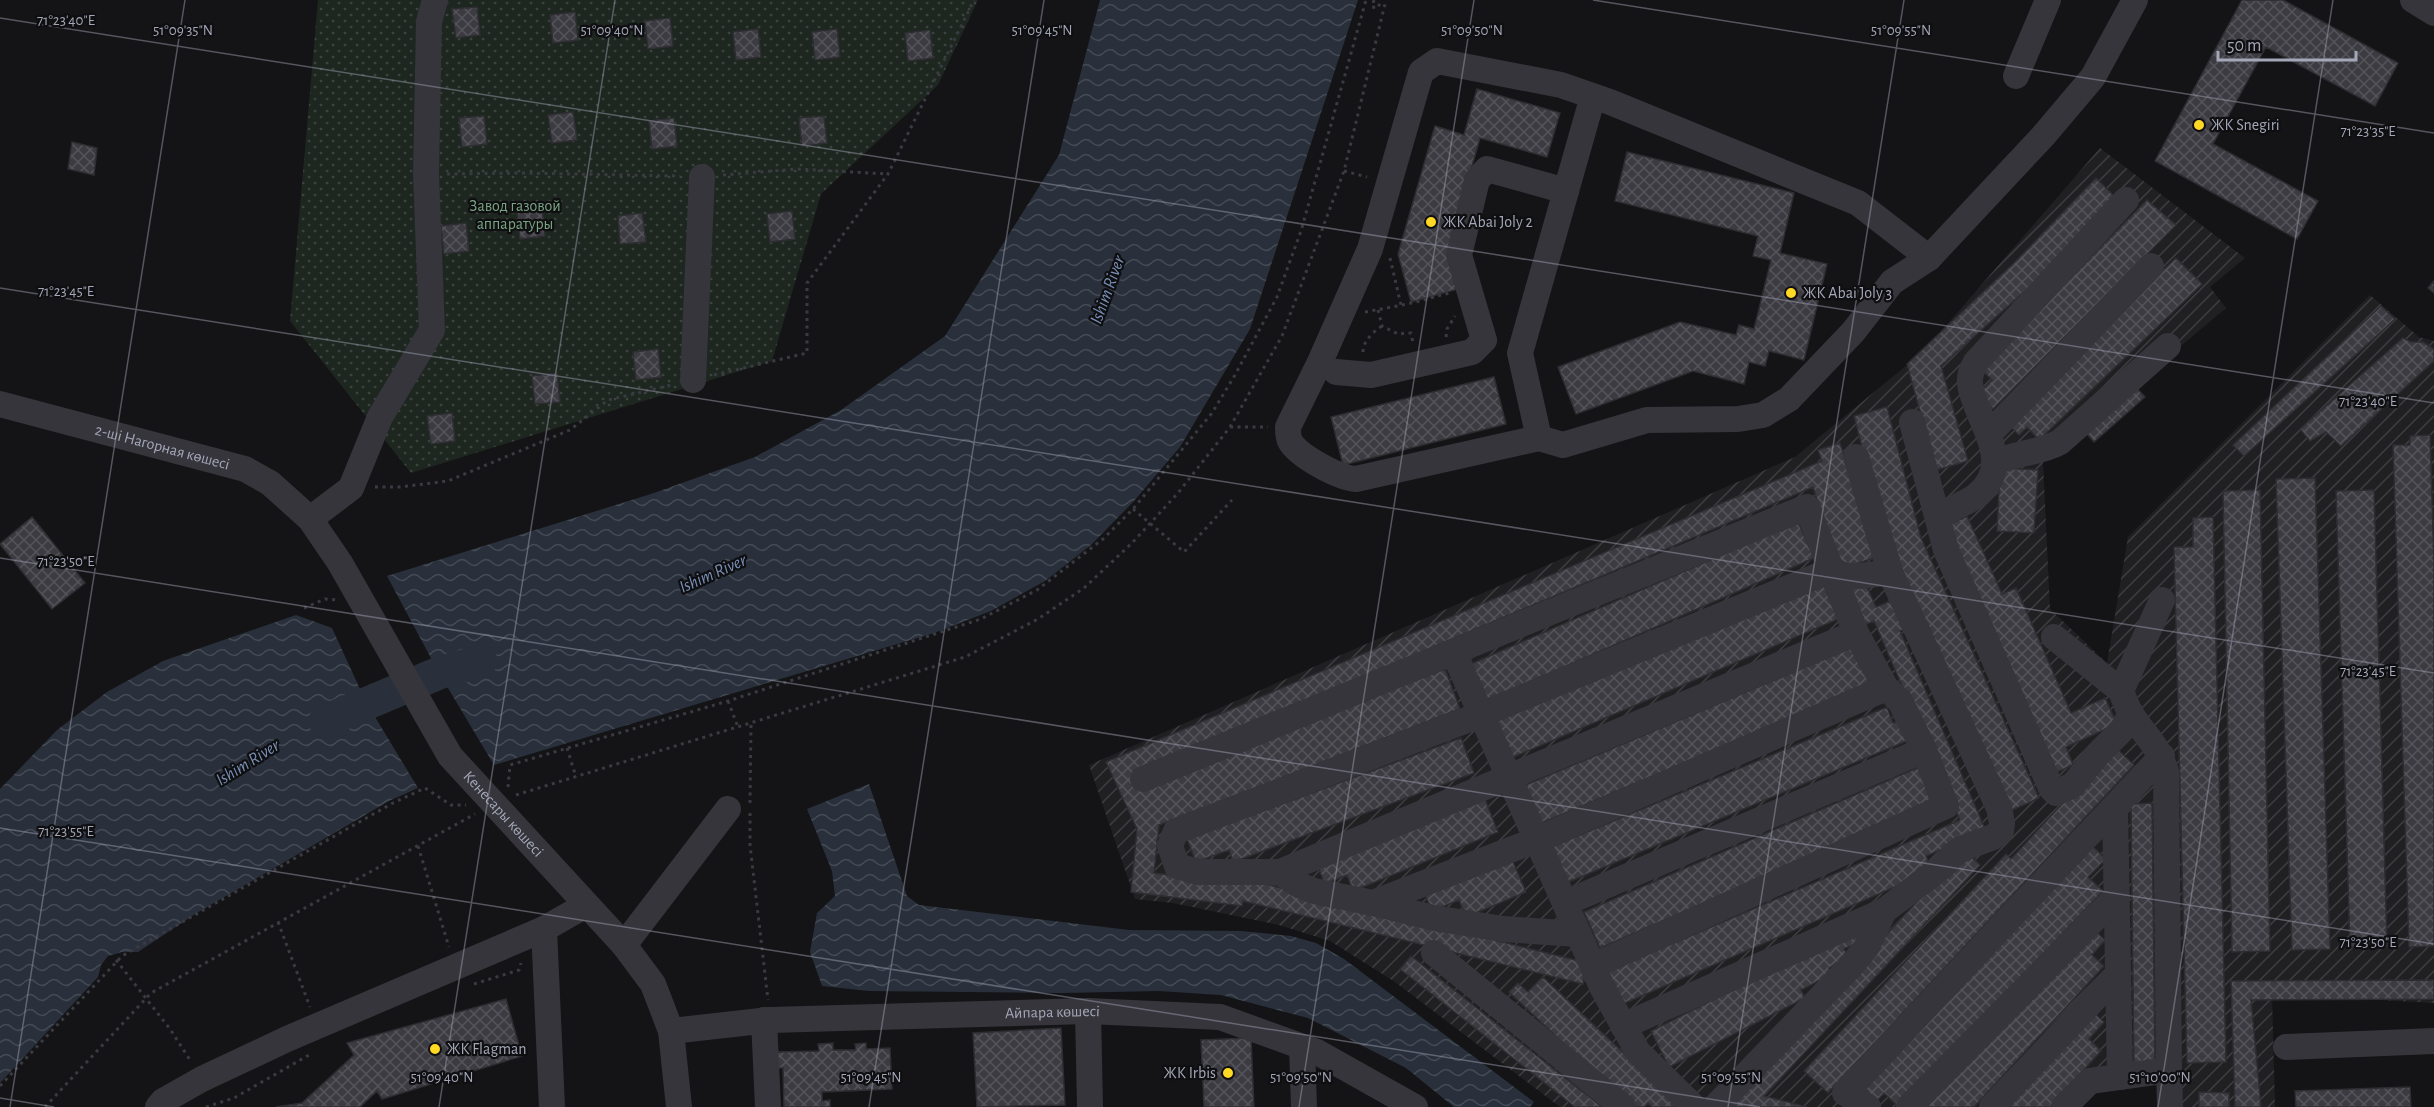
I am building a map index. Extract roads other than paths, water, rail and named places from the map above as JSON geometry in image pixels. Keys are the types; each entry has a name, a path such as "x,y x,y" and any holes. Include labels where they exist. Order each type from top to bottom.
{"street":[{"path":"310,519 351,488 380,417 432,330 426,174 429,22 435,0"},
{"path":"2016,76 2048,0"},
{"path":"1929,258 1858,202 1561,85 1437,61 1421,72 1370,249 1320,362 1288,427 1288,439 1296,449 1343,478 1356,479 1539,438 1563,445 1647,420 1738,419 1763,416 1789,399 1814,374 1853,332 1892,282 1929,258 2044,135 2093,77 2135,0"},
{"path":"2413,0 2434,13"},
{"path":"1539,438 1520,353 1593,96"},
{"path":"1336,372 1371,375 1419,366 1472,352 1484,340 1459,255 1477,180 1487,169 1566,191"},
{"path":"693,380 702,177"},
{"path":"1938,515 1975,496 1987,484 1994,463 1990,434 1970,385 1970,373 1976,362 2126,200"},
{"path":"1990,434 2151,266"},
{"path":"1994,463 2011,455 2044,450 2060,442 2168,346"},
{"name":"2-ші Нагорная көшесі","path":"0,404 245,469 270,483 310,519"},
{"path":"1912,423 1946,550 2051,788 2056,793 2073,785 2097,754 2122,730 2126,702 2162,600"},
{"path":"1623,1026 1884,910 1942,867 1961,849 1993,837 2001,831 1999,808 1890,572 1857,457"},
{"path":"1143,779 1807,507 1856,633 1886,688 1900,701 1924,750 1946,806 1593,966"},
{"name":"Кенесары көшесі","path":"310,519 340,563 450,756 624,945 653,984 671,1031 681,1103"},
{"path":"1832,570 1843,577 1890,572"},
{"path":"1832,570 1480,715 1176,831 1170,846 1177,866 1198,872 1280,872 1856,633"},
{"path":"2054,637 2126,702 2154,742 2162,756 2166,772 2170,1107"},
{"path":"1454,653 1578,934 1623,1026 1638,1052 1694,1107"},
{"path":"1373,903 1536,840 1886,688"},
{"path":"1565,903 1924,750"},
{"path":"1868,1107 1845,1093 2162,756"},
{"path":"2115,807 2120,1077"},
{"path":"624,945 728,809"},
{"path":"1280,872 1297,884 1314,891 1434,918 1503,929 1578,934"},
{"path":"1909,1107 2117,896"},
{"path":"158,1107 202,1078 544,930 586,905"},
{"path":"1715,1107 1850,968 1866,948 1884,910"},
{"path":"544,930 552,1107"},
{"path":"1434,953 1623,1107"},
{"path":"1992,1107 2117,975"},
{"path":"1088,1011 1090,1107"},
{"name":"Айпара көшесі","path":"671,1031 767,1020 1088,1011 1220,1017 1317,1052 1414,1107"},
{"path":"767,1020 768,1107"},
{"path":"2286,1047 2434,1041"},
{"path":"1302,1047 1304,1107"},
{"path":"2064,1107 2090,1081 2169,1070"},
{"path":"2089,1107 2090,1081"}],"water":[{"path":"1100,0 1358,0 1250,329 1180,447 1134,501 1091,545 1045,581 991,611 934,633 494,765 439,673 387,576 651,494 755,457 841,410 945,336 1059,155"},
{"path":"296,615 332,628 366,702 418,788 389,801 195,914 138,952 122,952 108,956 101,965 98,977 0,1083 0,789 57,730 107,692 163,661"},
{"path":"869,784 907,896 919,905 1129,930 1241,931 1291,936 1316,943 1344,959 1534,1102 1530,1107 1454,1107 1406,1068 1308,1018 1221,995 1159,991 1062,993 869,991 822,986 810,952 817,913 835,896 832,871 807,809"}],"waterway":[{"name":"Ishim River","path":"325,721 439,673 481,661"}],"place":[{"name":"ЖК Snegiri","path":"2199,125"},
{"name":"ЖК Abai Joly 2","path":"1431,222"},
{"name":"ЖК Abai Joly 3","path":"1791,293"},
{"name":"ЖК Flagman","path":"435,1049"},
{"name":"ЖК Irbis","path":"1228,1073"}],"park label":[{"name":"Завод газовой аппаратуры","path":"515,215"}]}
